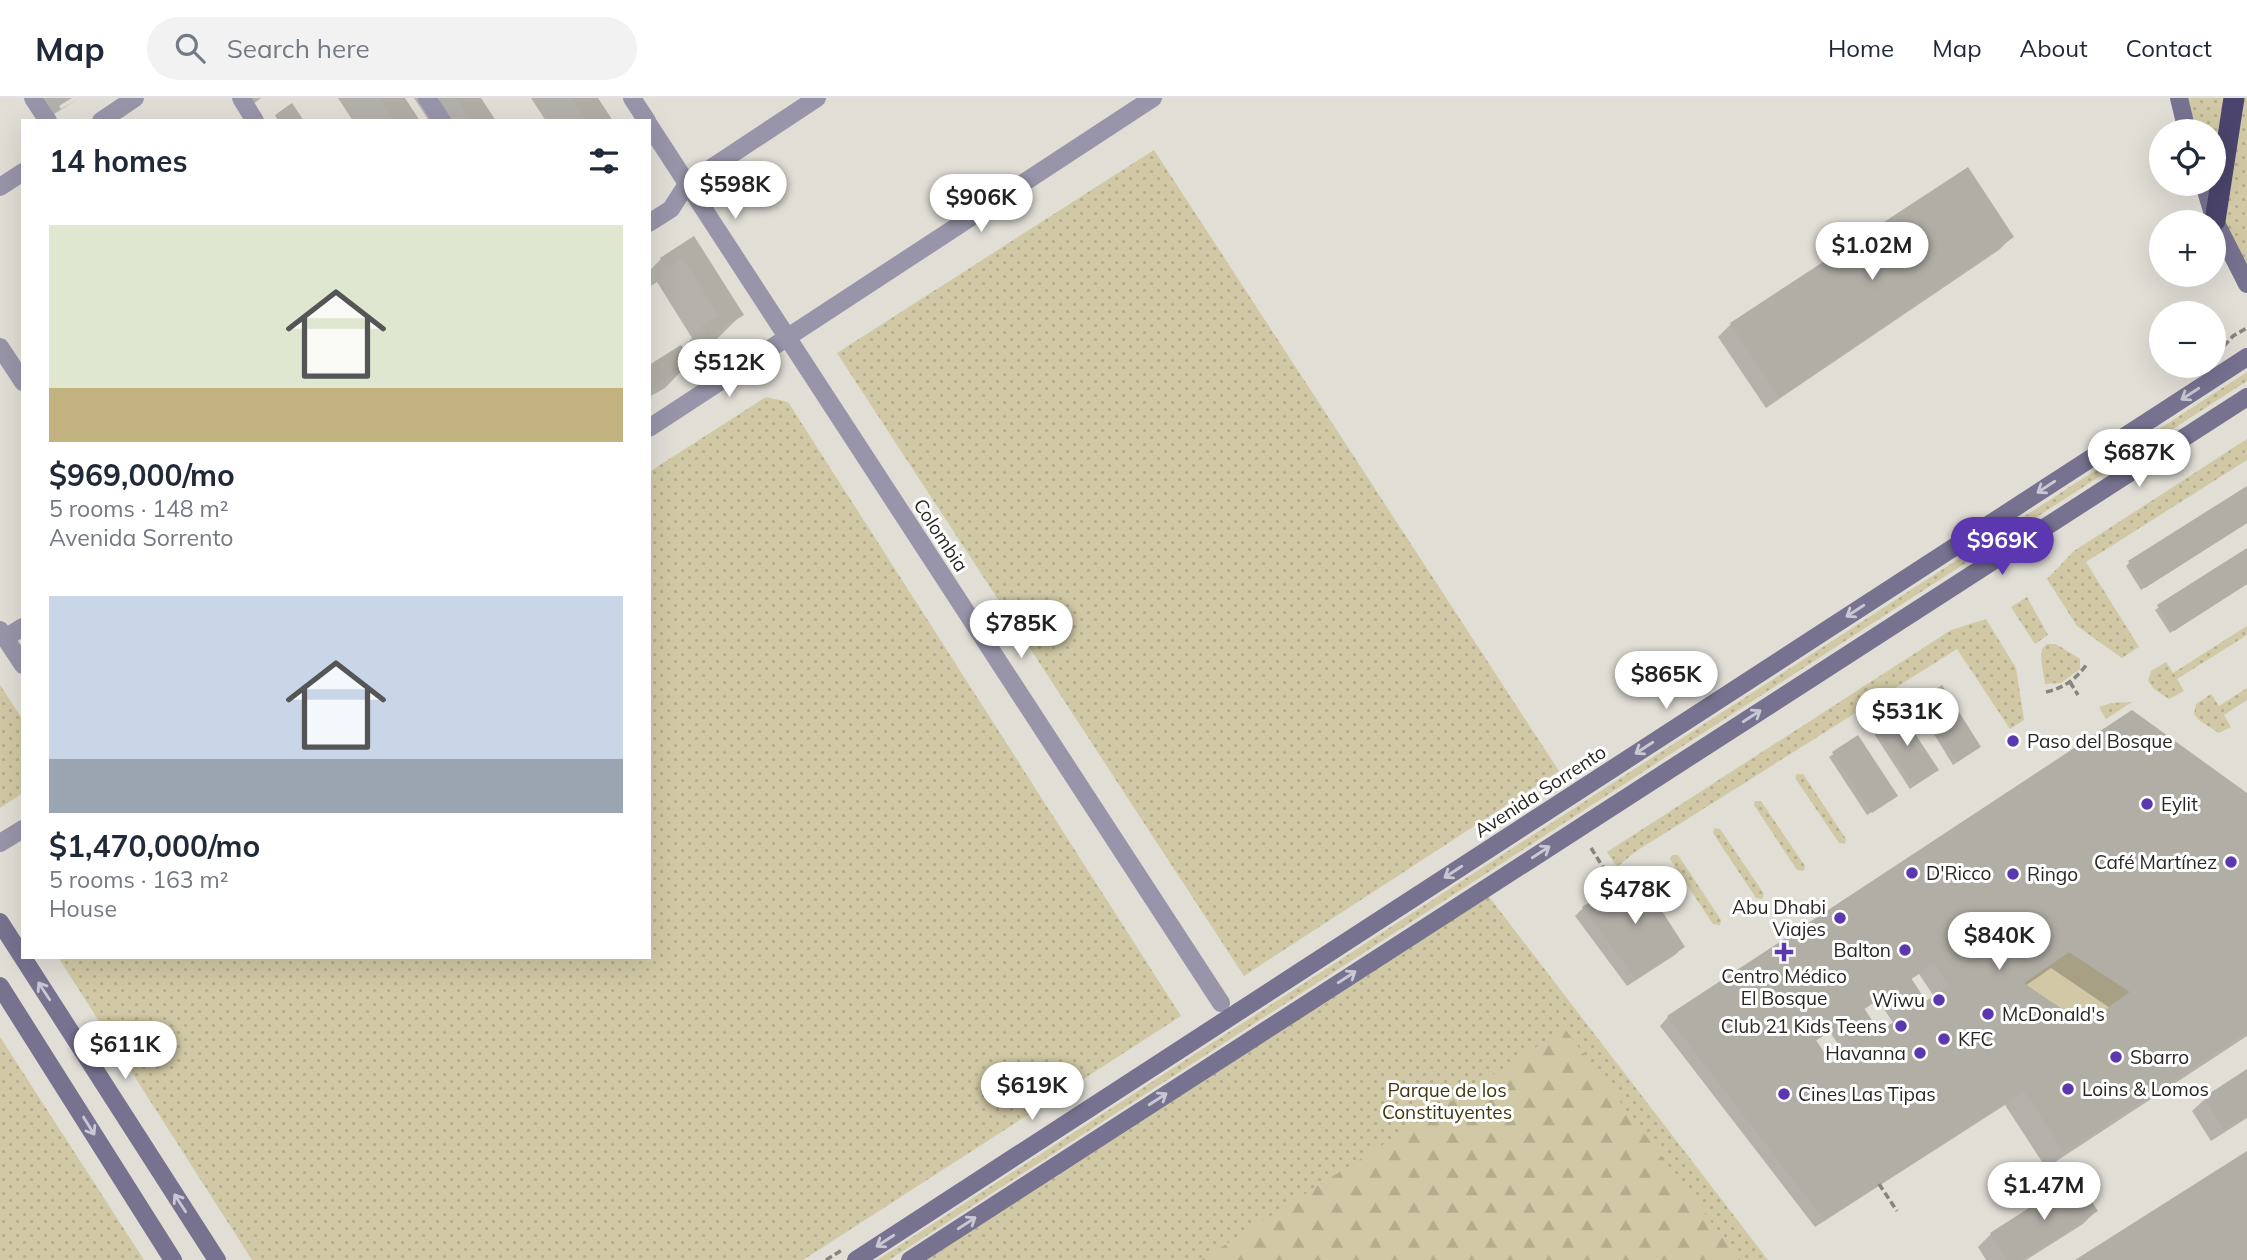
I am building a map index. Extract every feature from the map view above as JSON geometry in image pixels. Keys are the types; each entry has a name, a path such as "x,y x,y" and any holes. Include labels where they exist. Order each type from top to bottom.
{"highway":[{"path":"2217,210 2234,98"}],"main road":[{"path":"2179,98 2184,119"},
{"path":"2226,243 2247,284"},
{"name":"Avenida Sorrento","path":"856,1260 2247,357"},
{"path":"909,1260 2247,397"},
{"path":"0,922 21,955"},
{"path":"24,959 217,1260"},
{"path":"0,986 173,1260"}],"street":[{"path":"33,98 47,119"},
{"path":"103,119 135,98"},
{"path":"241,98 254,119"},
{"path":"427,98 441,119"},
{"name":"Colombia","path":"632,98 645,119"},
{"path":"651,222 671,209 688,184 817,98"},
{"path":"651,427 1153,98"},
{"name":"Colombia","path":"651,128 1221,1003"},
{"path":"0,187 21,173"},
{"path":"0,347 21,379"},
{"path":"21,628 3,634 21,662"},
{"path":"0,843 21,831"}],"path":[{"path":"2226,344 2233,336 2247,328"},
{"path":"2046,692 2060,688 2079,676 2087,664"},
{"path":"2070,682 2078,695"},
{"path":"1591,848 1613,883"},
{"path":"1879,1184 1897,1211"}],"green space":[{"path":"2179,98 2247,98 2247,284 2226,243 2226,210 2215,210 2215,196 2226,196 2226,119 2184,119"},
{"path":"1154,150 1559,771 1244,976 837,353"},
{"path":"2247,372 2247,381 889,1260 877,1260"},
{"path":"766,397 788,402 1181,1016 803,1260 252,1260 59,959 651,959 651,471"},
{"path":"2247,439 2247,460 2086,562 2139,647 2122,658 2077,626 2047,579 2074,551"},
{"path":"2027,597 2048,635 2035,644 2011,607"},
{"path":"1986,619 2016,668 2024,720 2010,729 1957,649 1635,852 1617,867 1607,852 1951,630"},
{"path":"2247,626 2247,635 2177,679 2184,691 2169,699 2154,689 2148,681 2151,671 2166,662 2173,673"},
{"path":"2047,644 2056,644 2080,659 2080,669 2061,683 2045,684 2041,659 2042,649"},
{"path":"0,685 21,717 21,794 0,808"},
{"path":"2247,688 2247,700 2224,715 2231,727 2219,733 2194,714 2196,704 2211,694 2219,706"},
{"path":"2132,702 2106,719 2099,707 2111,703"},
{"path":"1797,774 1803,774 1846,839 1845,844 1839,843 1795,778"},
{"path":"1755,801 1761,801 1805,866 1804,871 1797,870 1754,805"},
{"path":"1714,828 1720,829 1764,894 1762,899 1756,898 1713,833"},
{"path":"1672,855 1678,855 1721,920 1720,925 1713,924 1670,859"},
{"name":"Parque de los Constituyentes","path":"1483,889 1768,1260 910,1260"},
{"path":"2069,952 2130,992 2085,1024 2024,983"},
{"path":"1565,1029 1740,1260 1201,1260"},
{"path":"0,1037 144,1260 0,1260"}],"building":[{"path":"380,98 405,98 419,119 394,119"},
{"path":"456,98 481,98 495,119 470,119"},
{"path":"572,98 598,98 612,119 586,119"},
{"path":"292,103 303,119 277,119 275,115"},
{"path":"1968,167 2014,237 1779,397 1730,323"},
{"path":"694,236 744,315 708,337 701,327 719,316 683,258 667,268 660,258"},
{"path":"681,345 692,363 651,389 651,364"},
{"path":"2247,486 2247,523 2145,588 2128,561"},
{"path":"2247,548 2247,584 2174,631 2157,605"},
{"path":"1942,685 1981,747 1957,762 1918,700"},
{"path":"2132,710 2247,793 2247,1032 2064,1152 2024,1091 1824,1220 1667,1016","holes":["2069,952 2130,992 2085,1024 2024,983","1934,963 1949,986 1926,1001 1911,978","1887,993 1902,1017 1879,1031 1864,1008","1839,1025 1854,1048 1831,1063 1816,1040"]},
{"path":"1900,711 1939,770 1914,786 1875,727"},
{"path":"1858,735 1898,796 1872,813 1832,752"},
{"path":"1637,872 1685,947 1636,979 1582,907"},
{"path":"2247,1069 2247,1115 2224,1130 2204,1097"},
{"path":"2247,1151 2247,1260 2075,1260"},
{"path":"2076,1178 2098,1211 2022,1260 2007,1260 1990,1233"}],"place":[{"name":"Paso del Bosque","path":"2013,741"},
{"name":"Eylit","path":"2147,804"},
{"name":"Café Martínez","path":"2231,862"},
{"name":"D'Ricco","path":"1912,873"},
{"name":"Ringo","path":"2013,874"},
{"name":"Abu Dhabi Viajes","path":"1840,918"},
{"name":"Balton","path":"1905,950"},
{"name":"Centro Médico El Bosque","path":"1784,952"},
{"name":"Wiwu","path":"1939,1000"},
{"name":"McDonald's","path":"1988,1014"},
{"name":"Club 21 Kids Teens","path":"1901,1026"},
{"name":"KFC","path":"1944,1039"},
{"name":"Havanna","path":"1920,1053"},
{"name":"Sbarro","path":"2116,1057"},
{"name":"Loins & Lomos","path":"2068,1089"},
{"name":"Cines Las Tipas","path":"1784,1094"}]}
